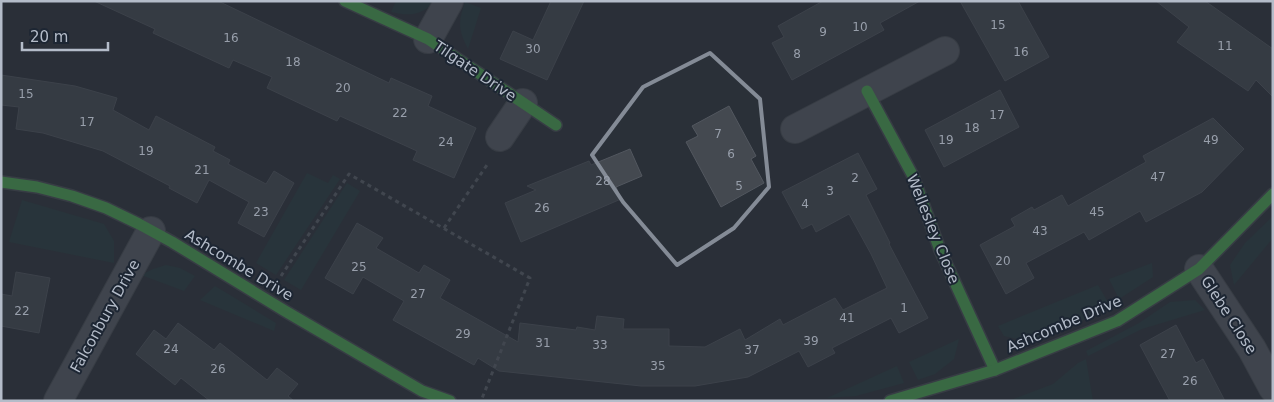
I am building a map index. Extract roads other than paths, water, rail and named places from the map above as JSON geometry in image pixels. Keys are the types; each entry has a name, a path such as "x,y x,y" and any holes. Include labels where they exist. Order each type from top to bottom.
{"street":[{"name":"Tilgate Drive","path":"344,1 428,39 556,125"},
{"name":"Tilgate Drive","path":"428,39 449,1"},
{"path":"795,129 945,51"},
{"name":"Wellesley Close","path":"867,91 913,176 940,250 995,370"},
{"name":"Tilgate Drive","path":"500,137 523,104"},
{"name":"Ashcombe Drive","path":"1,182 70,194 115,212 228,274 266,299 422,391 450,401"},
{"name":"Ashcombe Drive","path":"890,401 995,370 1117,321 1199,269 1273,194"},
{"name":"Falconbury Drive","path":"58,401 151,231"},
{"name":"Glebe Close","path":"1199,269 1252,348 1273,388"}]}
